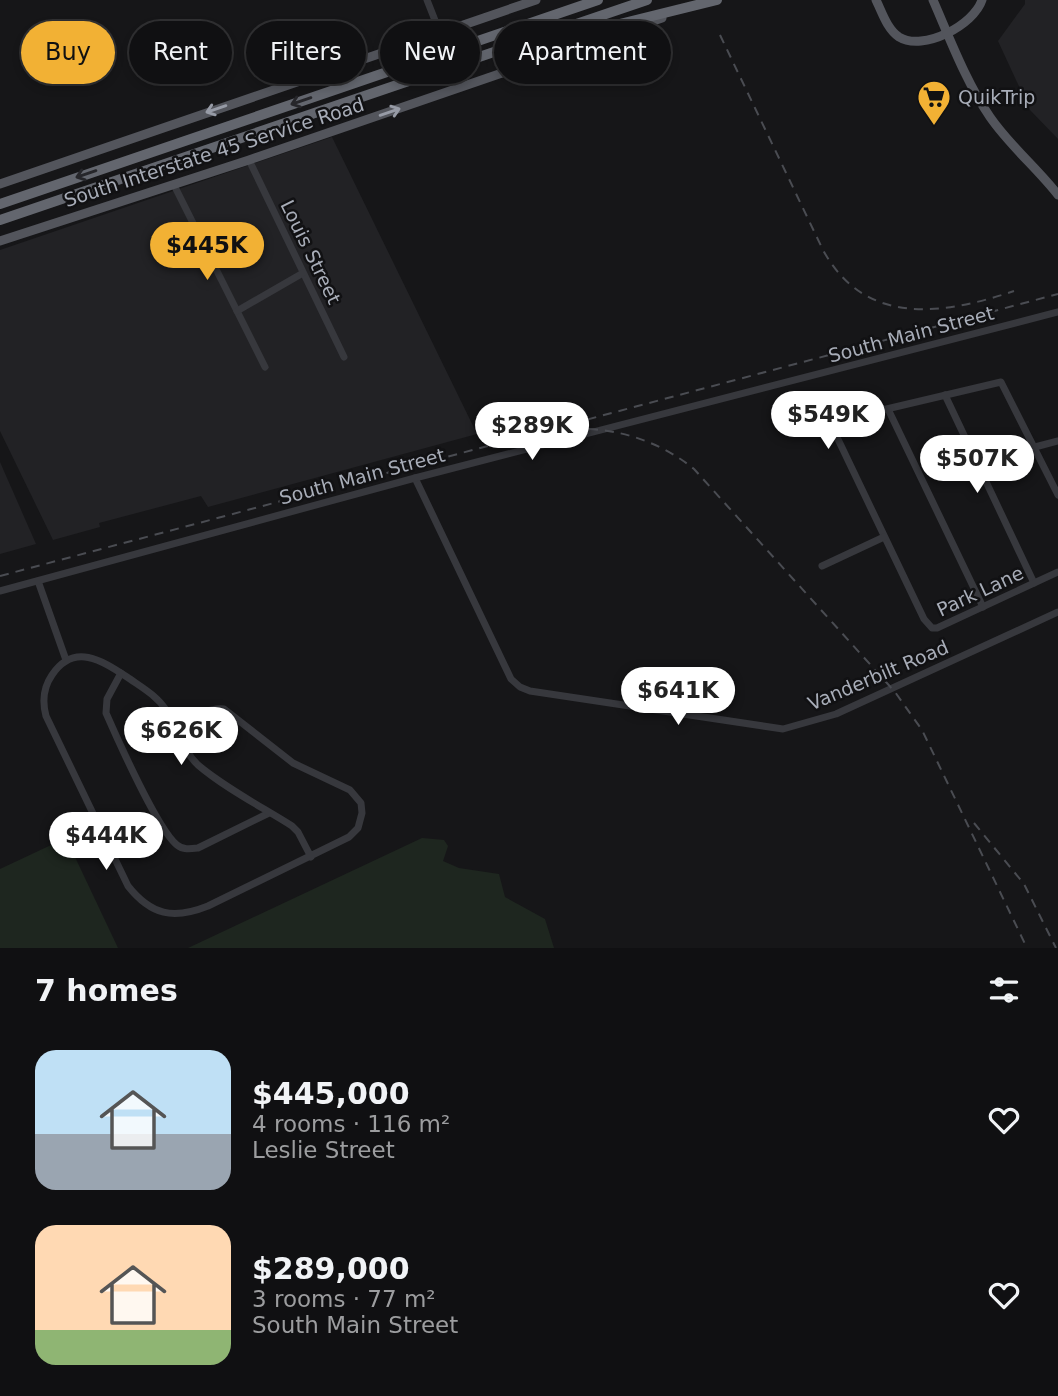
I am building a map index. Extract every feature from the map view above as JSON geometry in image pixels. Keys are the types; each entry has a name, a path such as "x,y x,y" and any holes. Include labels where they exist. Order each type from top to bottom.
{"highway":[{"path":"555,15 583,0"},
{"path":"0,204 598,0"},
{"path":"585,21 647,0"},
{"path":"633,21 718,0"},
{"path":"0,220 494,52"}],"main road":[{"name":"South Interstate 45 Service Road","path":"475,21 536,0"},
{"name":"South Interstate 45 Service Road","path":"0,241 249,160 523,64 718,0"},
{"path":"876,0 889,27 900,38 920,41 947,32 970,20 982,0"},
{"path":"933,0 974,90 989,116 1014,148 1058,195"},
{"name":"South Interstate 45 Service Road","path":"0,184 380,54"}],"street":[{"path":"426,0 435,21"},
{"name":"Louis Street","path":"249,160 344,357"},
{"path":"174,185 265,367"},
{"path":"237,311 303,273"},
{"name":"South Main Street","path":"0,591 415,478 1058,312"},
{"name":"Park Lane","path":"1058,495 1001,382 840,420 834,424 884,537 928,625 937,628 1058,572"},
{"path":"945,395 1034,583"},
{"path":"888,409 983,607"},
{"path":"1035,447 1058,441"},
{"name":"Vanderbilt Road","path":"415,478 511,679 530,691 783,729 792,728 836,714 1058,612"},
{"path":"822,566 884,537"},
{"path":"38,581 66,660"},
{"path":"172,728 212,710 224,709 293,763 343,786 356,796 362,813 354,834 311,857 195,911 173,914 143,904 128,886 46,716 43,700 45,690 54,672 66,660 81,657 97,659 161,703 172,728 198,764 299,832 311,857"},
{"path":"121,673 107,699 106,713 159,820 175,844 186,849 198,848 270,813"}],"shaded area":[{"path":"1025,0 1058,0 1058,139 1030,110 998,41 1025,4"},
{"path":"332,137 477,434 208,507 201,496 99,523 100,527 53,540 0,431 0,250"},
{"path":"0,462 36,544 0,554"},
{"path":"66,838 118,948 0,948 0,869"},
{"path":"422,838 444,840 448,846 443,861 459,868 499,874 505,897 545,919 554,948 188,948"}],"railway":[{"path":"720,35 823,250 840,275 861,292 883,303 908,308 960,306 1014,291"},
{"path":"0,576 1058,294"},
{"path":"573,429 606,431 638,438 667,451 694,469 895,692 922,730 1027,948"},
{"path":"974,823 1024,884 1056,948"}],"place":[{"name":"QuikTrip","path":"934,127"}]}
